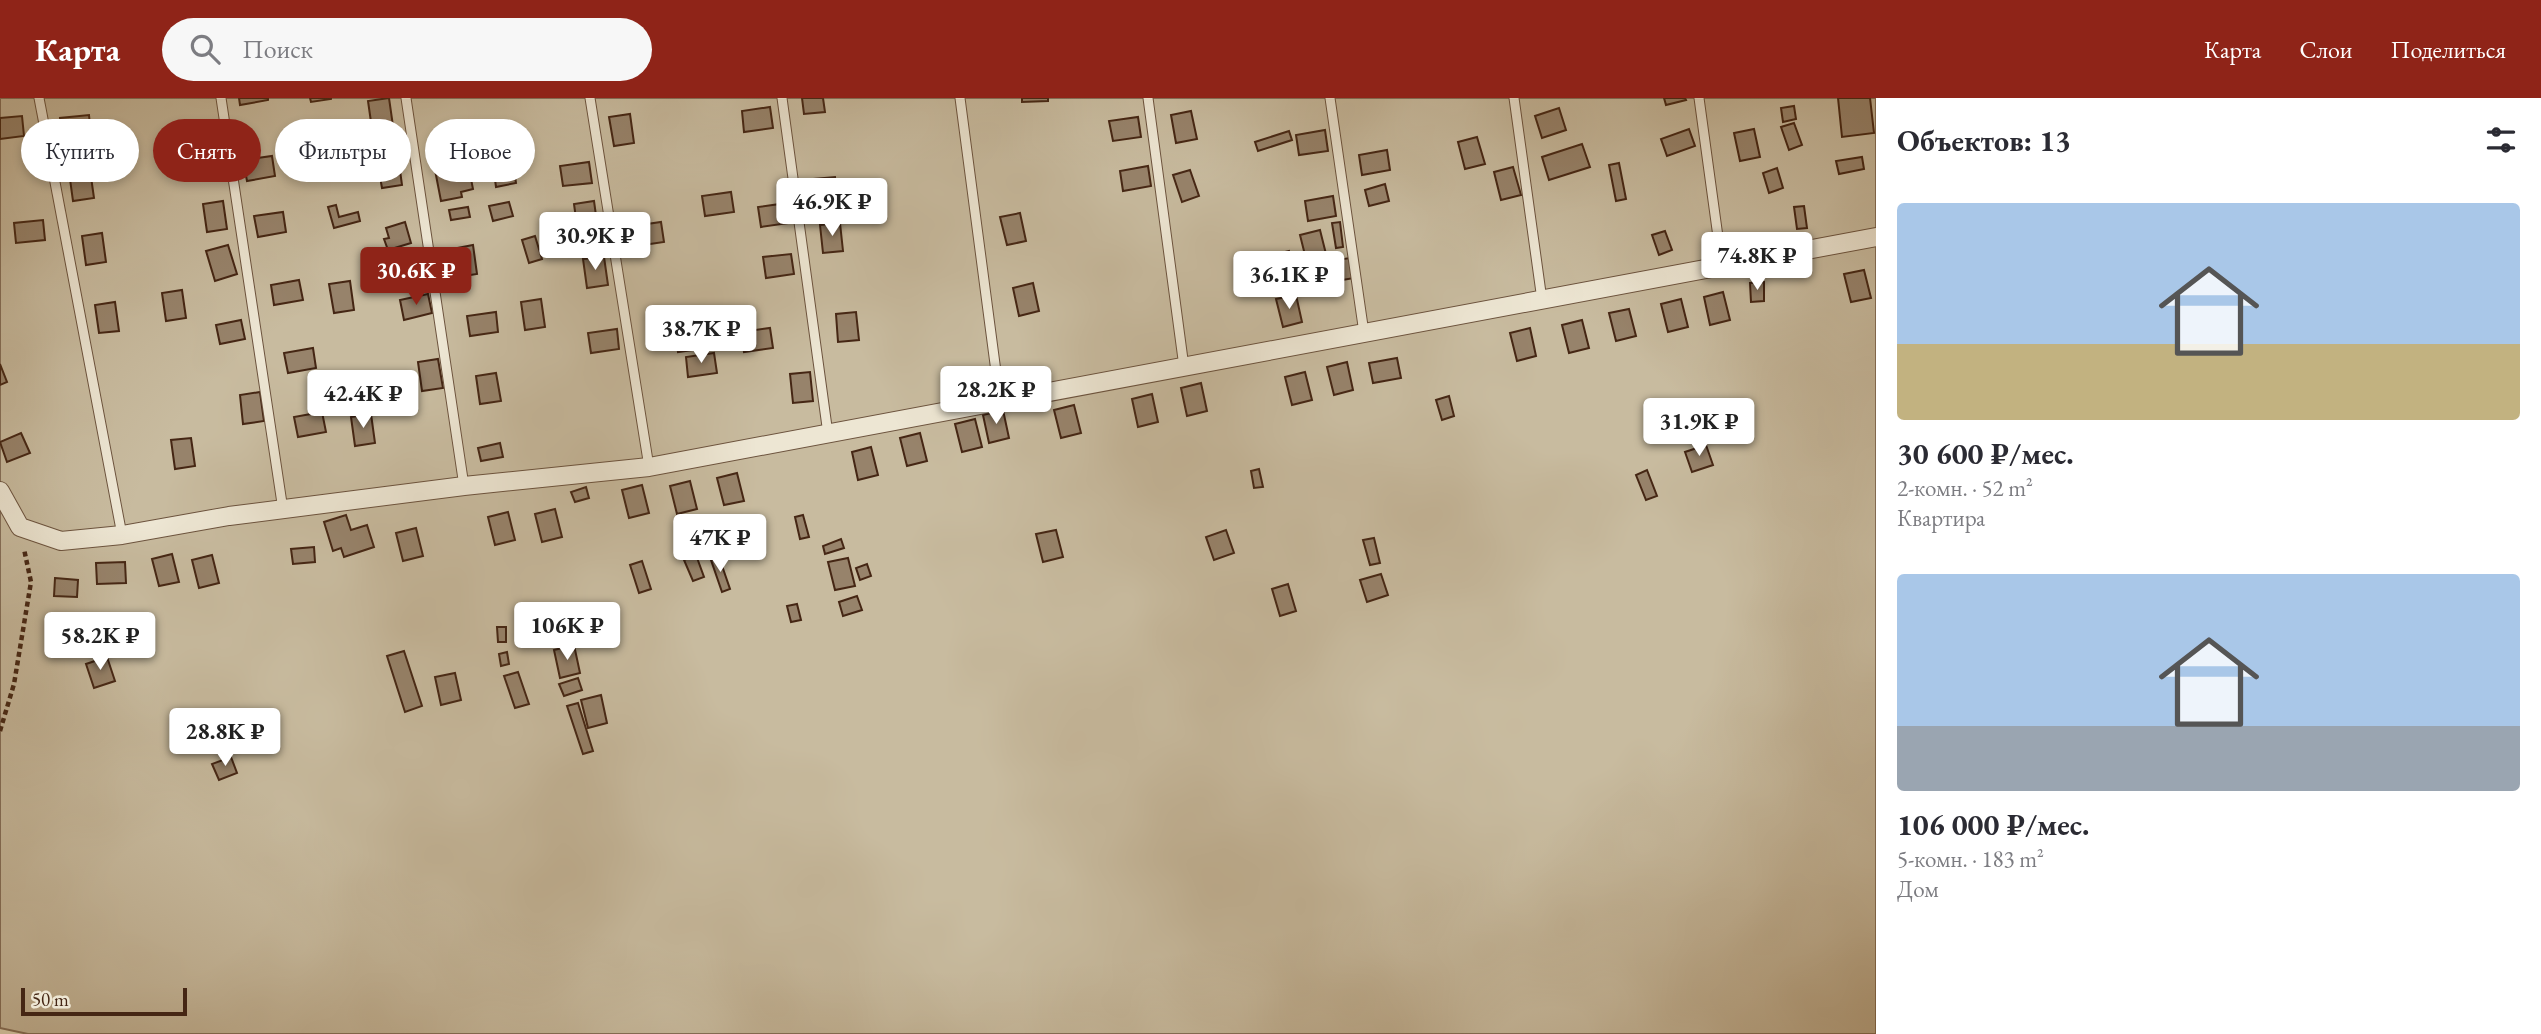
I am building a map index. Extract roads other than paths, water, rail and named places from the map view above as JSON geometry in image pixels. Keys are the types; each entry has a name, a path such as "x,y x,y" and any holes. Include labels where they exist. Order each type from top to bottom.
{"street":[{"path":"0,491 20,527 61,541 122,535 464,486 649,467 1876,237"}],"lane":[{"path":"39,98 122,535"},
{"path":"221,98 283,510"},
{"path":"406,98 464,486"},
{"path":"590,98 649,467"},
{"path":"782,98 828,434"},
{"path":"960,98 1000,402"},
{"path":"1148,98 1184,367"},
{"path":"1330,98 1364,333"},
{"path":"1514,98 1542,300"},
{"path":"1699,98 1722,266"}]}
